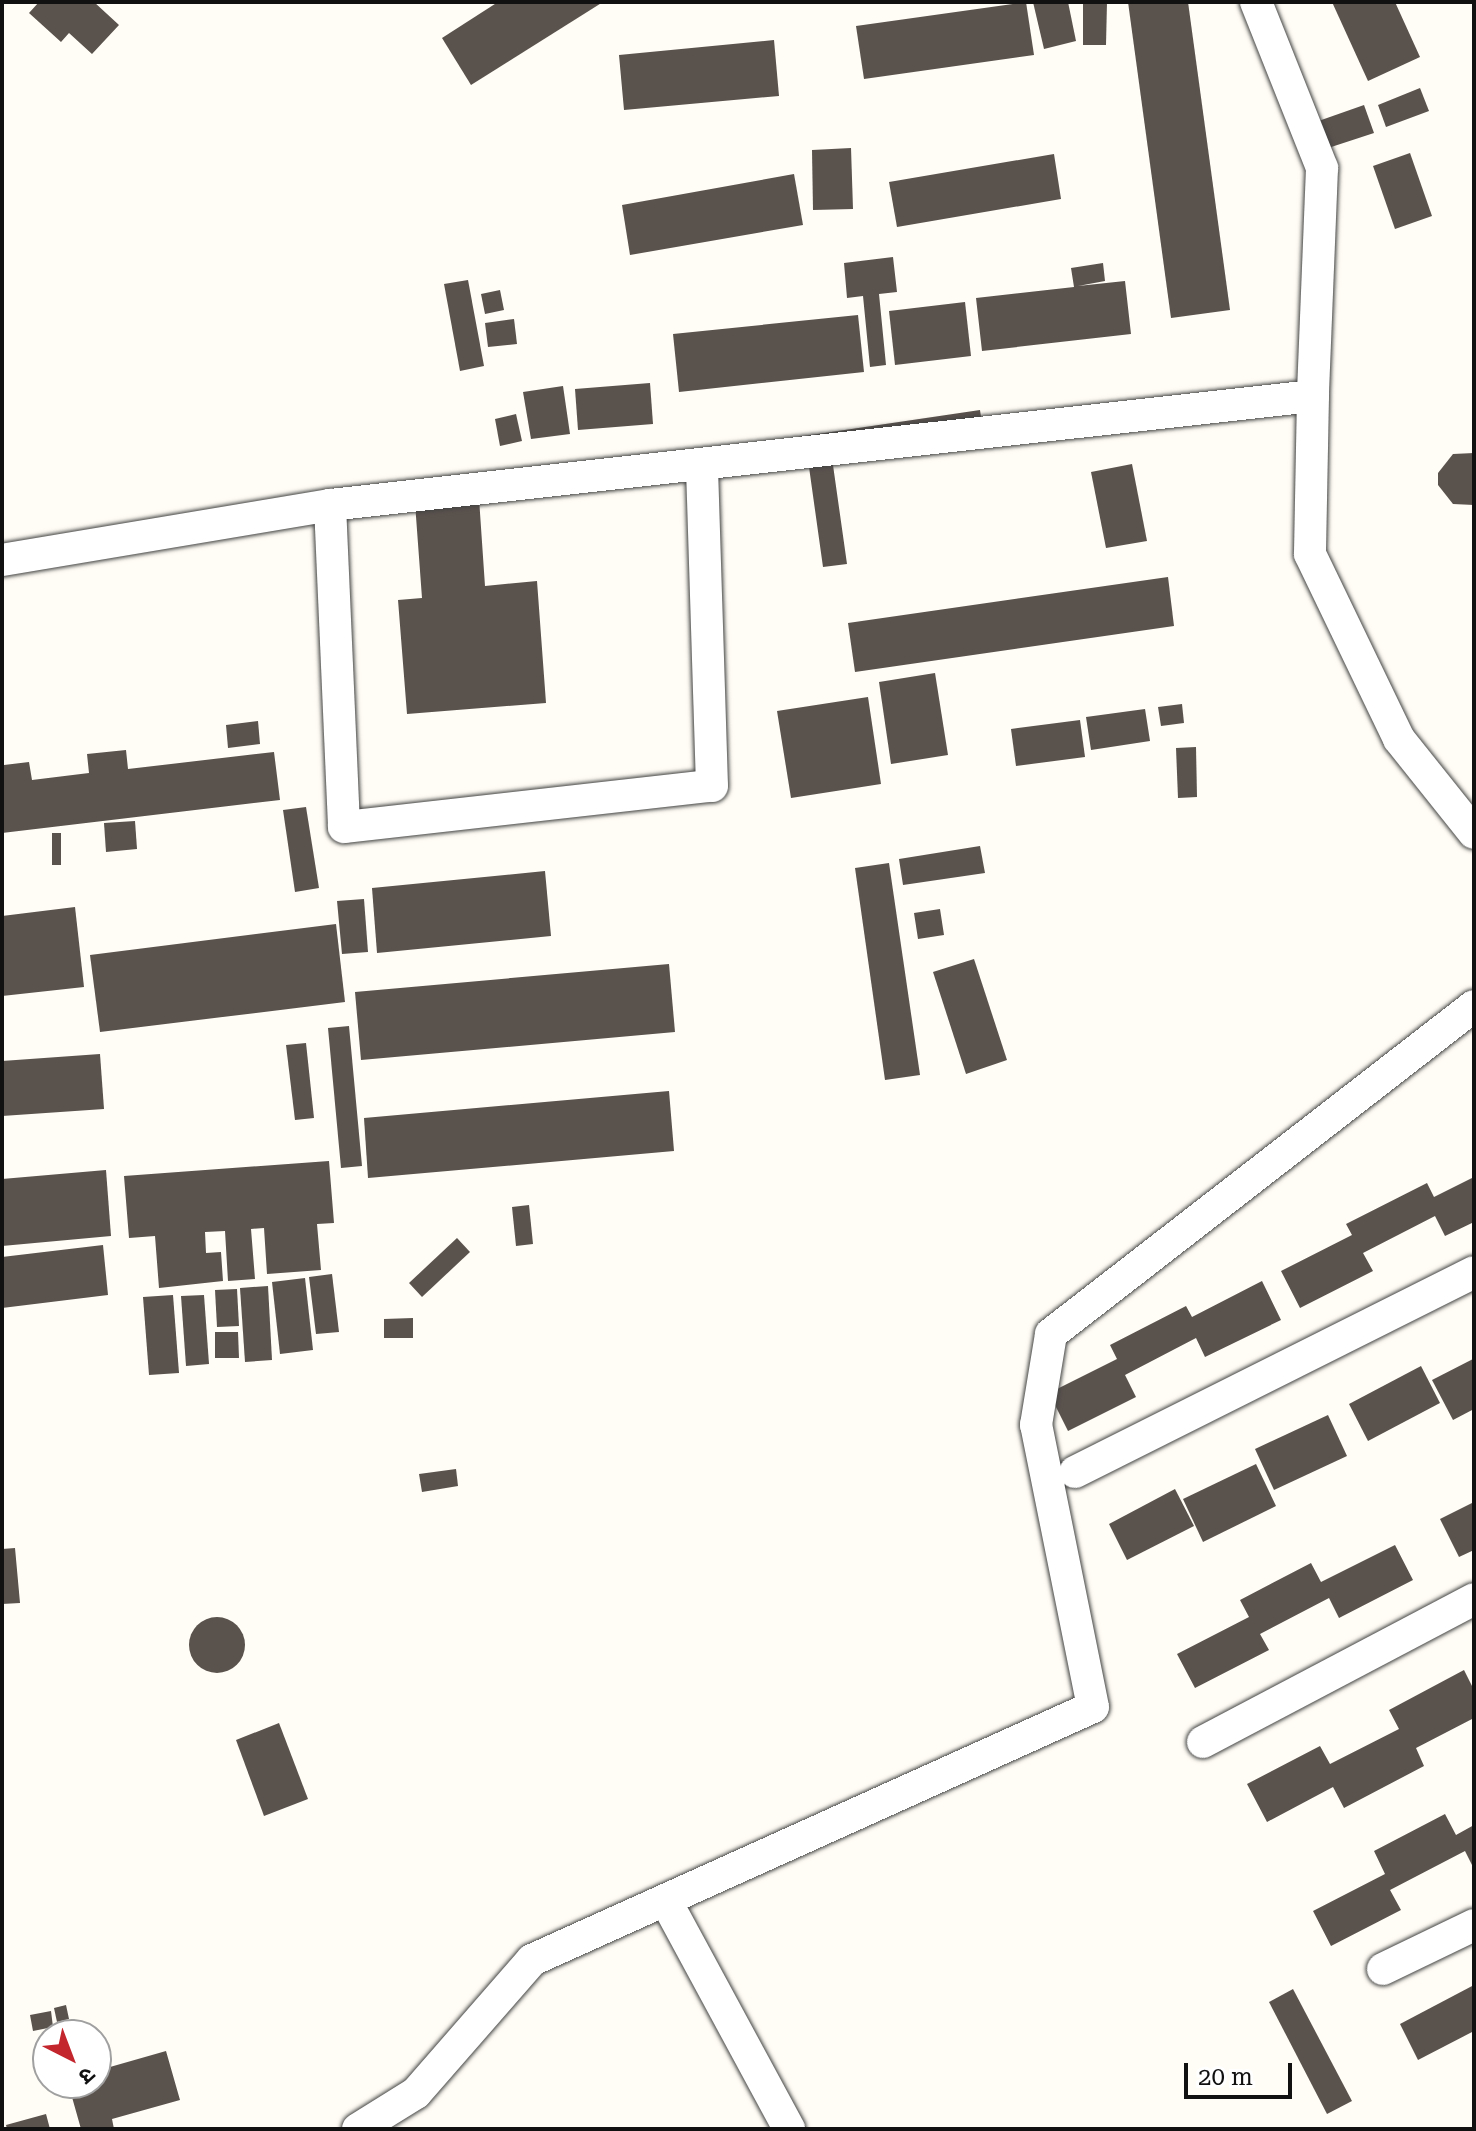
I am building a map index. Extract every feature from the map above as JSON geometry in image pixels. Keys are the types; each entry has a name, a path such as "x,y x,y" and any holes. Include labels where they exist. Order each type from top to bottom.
{"street":[{"path":"1256,2 1322,168 1310,554 1399,739 1474,833"},
{"path":"2,560 330,505 1313,396"},
{"path":"330,505 344,827 712,786 702,464"},
{"path":"358,2129 416,2093 532,1960 667,1903 1093,1707 1036,1425 1051,1334 1474,1006"},
{"path":"1075,1472 1474,1272"},
{"path":"1203,1742 1474,1599"},
{"path":"667,1903 789,2129"},
{"path":"1383,1969 1474,1925"}],"building":[{"path":"39,2 94,2 119,25 92,54 69,33 61,42 29,13"},
{"path":"498,2 603,2 471,85 442,38"},
{"path":"1026,2 1034,55 864,79 856,26"},
{"path":"1033,2 1068,2 1076,41 1044,49"},
{"path":"1083,2 1107,2 1106,45 1083,45"},
{"path":"1128,2 1188,2 1230,310 1171,318"},
{"path":"1332,2 1395,2 1420,57 1368,81"},
{"path":"774,40 779,96 624,110 619,55"},
{"path":"1420,88 1429,111 1386,127 1378,105"},
{"path":"1364,105 1374,133 1319,151 1310,124"},
{"path":"851,148 853,209 813,210 812,150"},
{"path":"1410,153 1432,216 1395,229 1373,166"},
{"path":"1054,154 1061,199 897,227 889,182"},
{"path":"794,174 803,225 630,255 622,205"},
{"path":"893,257 897,292 879,294 886,365 870,367 863,296 847,298 844,263"},
{"path":"1103,263 1105,281 1078,286 1125,281 1131,334 982,351 976,298 1074,287 1071,268"},
{"path":"468,280 484,366 460,371 444,284"},
{"path":"500,290 504,310 485,314 481,294"},
{"path":"965,302 971,356 895,365 889,311"},
{"path":"858,315 864,372 679,392 673,334"},
{"path":"514,319 517,344 488,347 485,323"},
{"path":"650,383 653,424 578,430 575,389"},
{"path":"563,386 570,434 531,439 523,392"},
{"path":"980,410 984,436 832,458 847,564 823,567 808,460 683,454"},
{"path":"516,414 522,441 500,446 495,419"},
{"path":"1474,453 1474,505 1453,504 1438,485 1438,473 1453,454"},
{"path":"1132,464 1147,541 1106,548 1091,472"},
{"path":"479,498 485,586 537,581 546,703 407,714 398,600 422,598 415,503"},
{"path":"1168,577 1174,626 855,672 848,623"},
{"path":"935,673 948,755 891,764 879,682"},
{"path":"868,697 881,784 791,798 777,711"},
{"path":"1182,704 1184,723 1161,726 1158,707"},
{"path":"1145,709 1150,741 1091,750 1086,717"},
{"path":"1080,720 1085,757 1016,766 1011,729"},
{"path":"258,721 260,744 228,748 226,725"},
{"path":"1196,747 1197,797 1178,798 1176,748"},
{"path":"126,750 128,769 274,752 280,800 2,833 4,765 29,762 32,780 89,773 87,754"},
{"path":"306,807 319,888 295,892 283,810"},
{"path":"135,821 137,849 106,852 104,823"},
{"path":"52,833 61,833 61,865 52,865"},
{"path":"980,846 985,873 903,885 899,859"},
{"path":"889,863 920,1075 885,1080 855,868"},
{"path":"545,871 551,936 377,953 372,888"},
{"path":"364,899 368,952 342,954 337,901"},
{"path":"75,907 84,987 2,996 2,916"},
{"path":"940,909 944,935 918,939 914,913"},
{"path":"336,924 345,1002 100,1032 90,955"},
{"path":"974,959 1007,1060 966,1074 933,972"},
{"path":"669,964 675,1032 361,1060 355,992"},
{"path":"349,1026 362,1166 341,1168 328,1028"},
{"path":"306,1043 314,1118 295,1120 286,1045"},
{"path":"100,1054 104,1109 2,1116 2,1061"},
{"path":"669,1091 674,1151 368,1178 364,1118"},
{"path":"329,1161 334,1223 317,1224 321,1270 267,1274 264,1228 251,1229 255,1279 228,1281 225,1231 205,1232 206,1253 221,1252 223,1281 159,1288 155,1236 129,1238 124,1176"},
{"path":"106,1170 111,1236 2,1246 2,1179"},
{"path":"1474,1177 1474,1222 1445,1236 1435,1216 1363,1253 1373,1271 1300,1308 1281,1271 1352,1235 1346,1224 1427,1183 1434,1197"},
{"path":"529,1205 533,1244 516,1246 512,1207"},
{"path":"457,1238 470,1252 422,1297 409,1283"},
{"path":"103,1245 108,1295 2,1308 2,1257"},
{"path":"332,1274 339,1332 316,1334 309,1277"},
{"path":"305,1278 313,1350 280,1354 272,1282"},
{"path":"1262,1281 1281,1320 1205,1357 1196,1338 1125,1375 1136,1397 1068,1431 1049,1393 1117,1359 1110,1345 1186,1306 1192,1317"},
{"path":"268,1286 272,1360 245,1362 240,1288"},
{"path":"237,1289 239,1326 217,1327 215,1290"},
{"path":"173,1295 179,1373 149,1375 143,1297"},
{"path":"204,1295 209,1364 186,1366 181,1296"},
{"path":"413,1318 413,1338 384,1338 384,1319"},
{"path":"215,1332 238,1332 239,1358 215,1358"},
{"path":"1473,1359 1474,1409 1453,1420 1432,1380"},
{"path":"1421,1366 1440,1403 1368,1441 1349,1404"},
{"path":"1328,1415 1347,1456 1274,1490 1255,1449"},
{"path":"1256,1464 1276,1506 1203,1542 1183,1499"},
{"path":"456,1469 458,1486 422,1492 419,1474"},
{"path":"1175,1489 1194,1526 1127,1560 1109,1524"},
{"path":"1474,1502 1474,1550 1459,1557 1440,1519"},
{"path":"1395,1545 1413,1580 1339,1618 1329,1598 1260,1634 1269,1650 1195,1688 1177,1654 1249,1617 1240,1600 1311,1563 1321,1582"},
{"path":"15,1548 20,1603 2,1604 2,1549"},
{"path":"217,1617 237,1625 245,1645 237,1665 217,1673 197,1665 189,1645 197,1625"},
{"path":"1464,1670 1474,1690 1474,1718 1416,1748 1424,1766 1344,1808 1333,1787 1267,1822 1247,1784 1320,1746 1330,1764 1399,1729 1389,1710"},
{"path":"279,1723 308,1799 264,1816 236,1740"},
{"path":"1445,1814 1456,1835 1474,1825 1474,1869 1465,1851 1390,1890 1401,1910 1331,1946 1313,1911 1385,1874 1374,1851"},
{"path":"1474,1985 1474,2031 1418,2060 1400,2024"},
{"path":"1293,1989 1352,2101 1327,2114 1269,2002"},
{"path":"66,2005 69,2019 56,2019 54,2008"},
{"path":"51,2011 52,2019 32,2019 32,2026 30,2015"},
{"path":"166,2051 180,2100 112,2119 114,2129 81,2129 73,2099 112,2099 112,2066"},
{"path":"46,2114 50,2129 7,2129 6,2125"}]}
